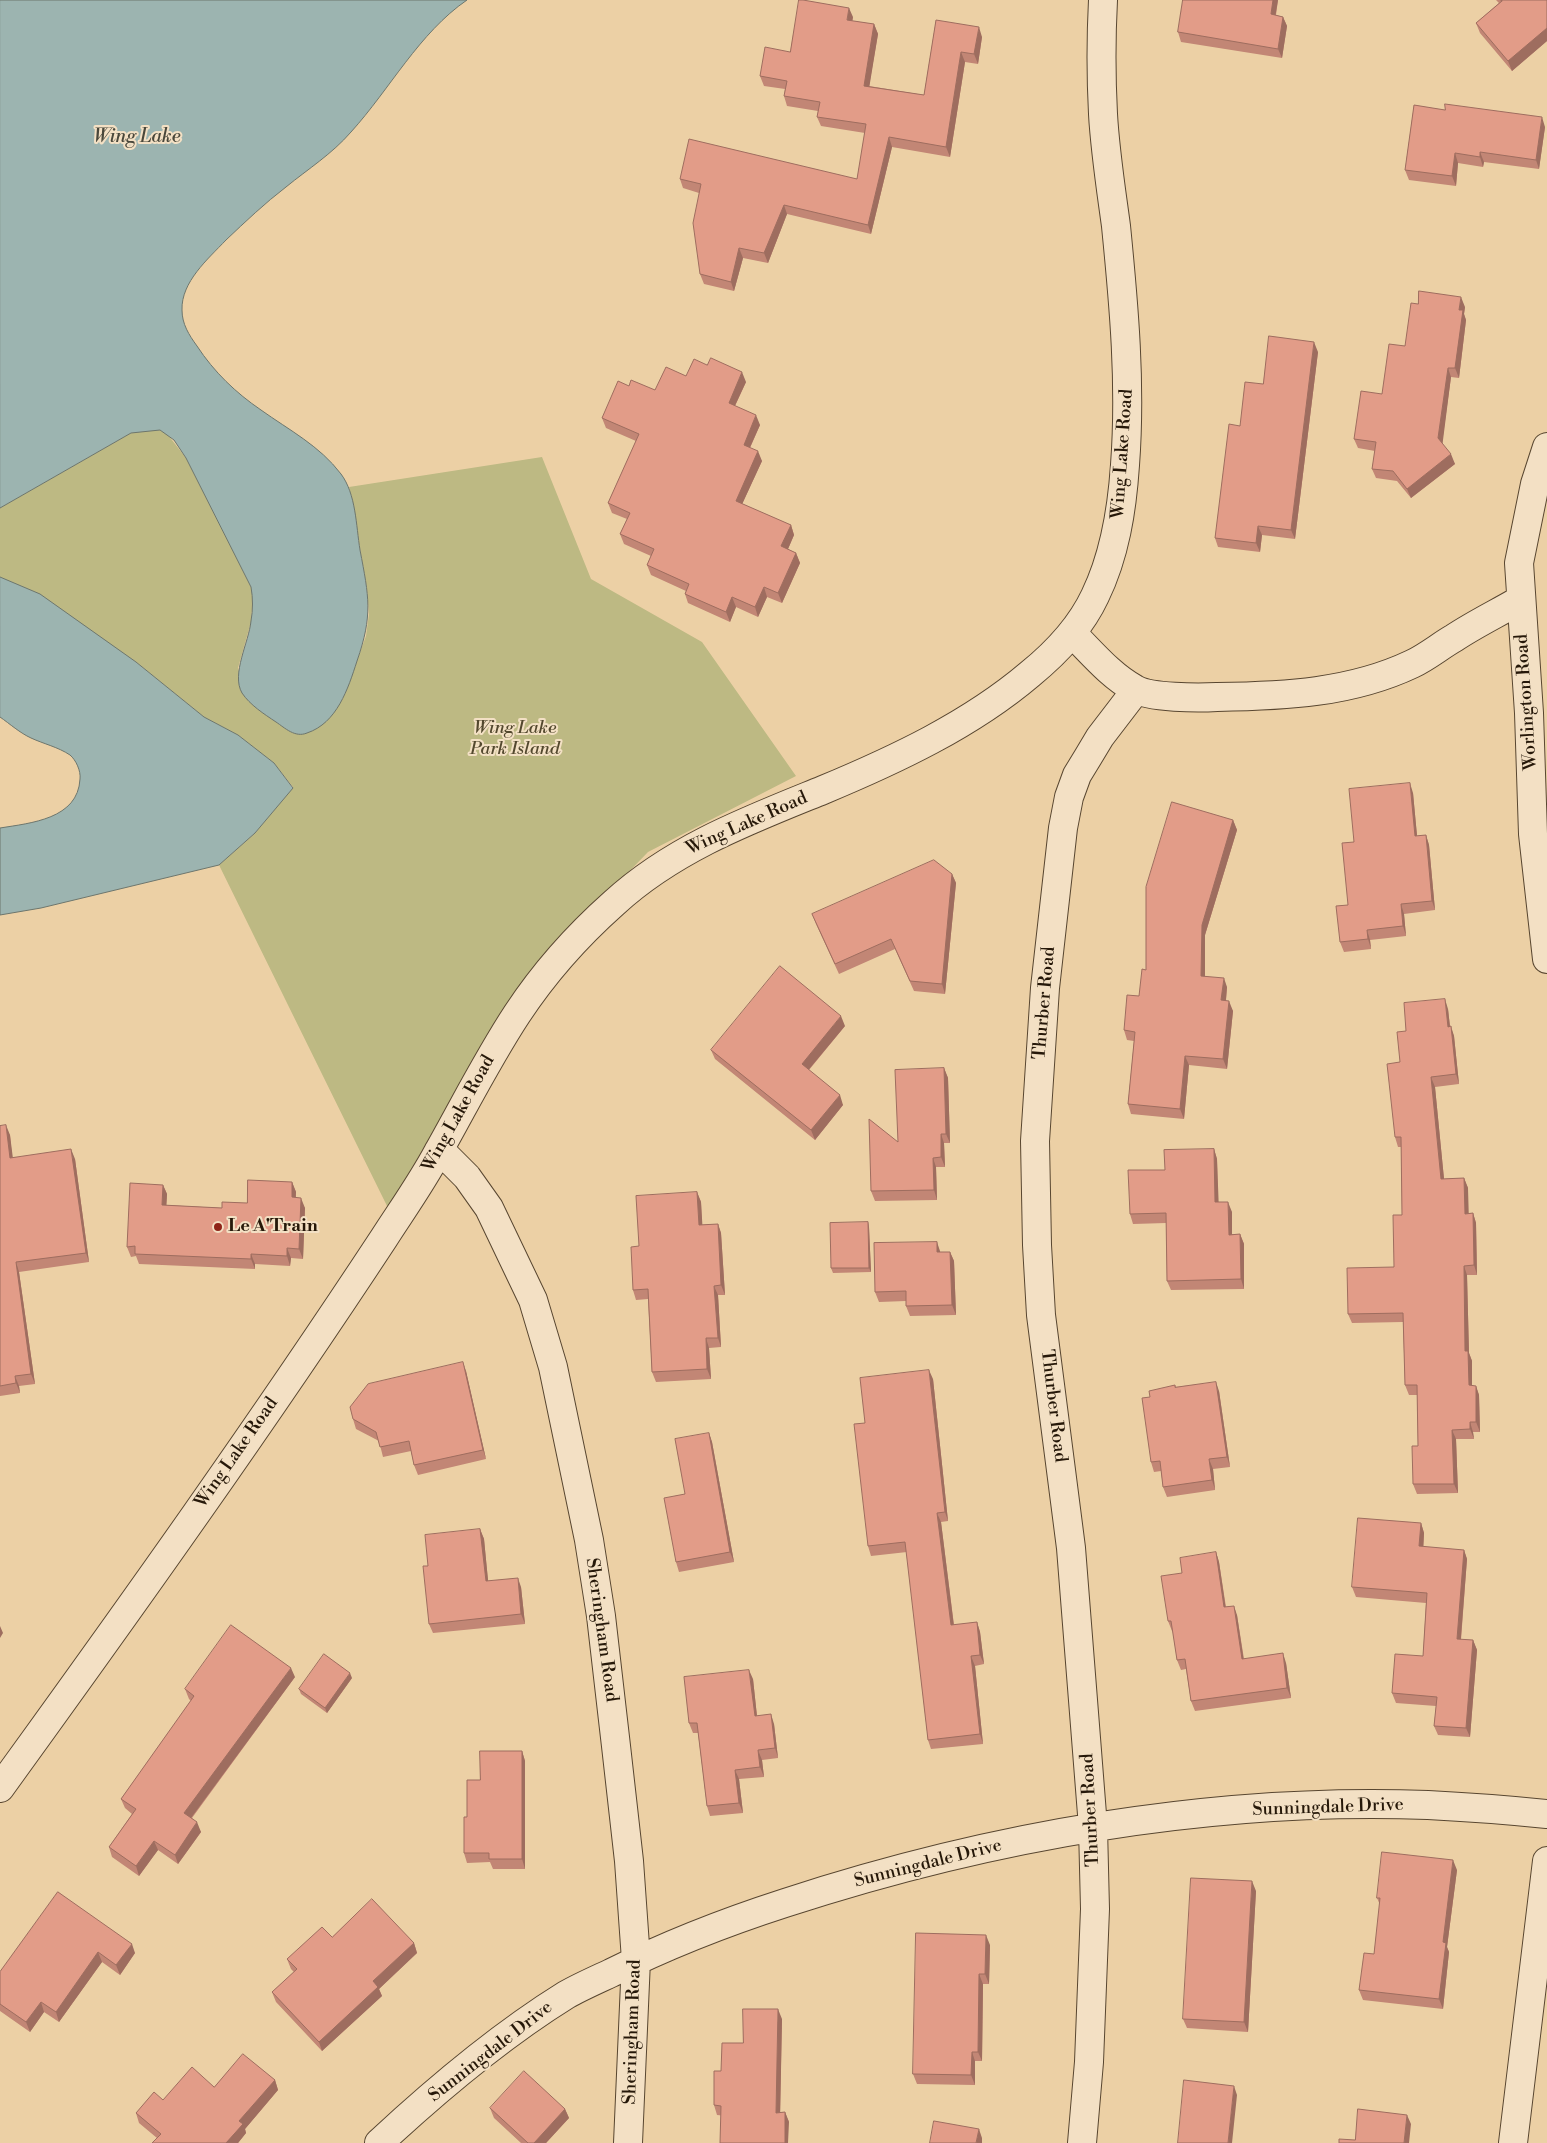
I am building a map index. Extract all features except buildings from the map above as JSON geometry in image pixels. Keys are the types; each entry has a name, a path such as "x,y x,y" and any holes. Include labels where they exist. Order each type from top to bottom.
{"street":[{"name":"Wing Lake Road","path":"0,1788 109,1639 347,1294 440,1150 519,1010 545,976 583,934 616,900 653,872 711,837 828,788 966,721 1013,688 1073,634 1093,602 1109,563 1124,489 1128,436 1126,346 1103,118 1101,67 1103,0"},
{"name":"Worlington Road","path":"1547,447 1535,484 1519,563 1529,713 1534,834 1547,959"},
{"path":"1073,634 1110,671 1136,690 1166,696 1197,698 1260,697 1338,689 1370,681 1414,663 1468,629 1520,600"},
{"name":"Thurber Road","path":"1082,2143 1089,2062 1095,1909 1093,1828 1071,1548 1042,1315 1037,1245 1035,1141 1048,960 1063,828 1069,797 1077,775 1088,756 1136,690"},
{"name":"Sheringham Road","path":"440,1150 467,1176 489,1208 533,1300 553,1367 589,1540 601,1616 629,1861 636,1960 628,2143"},
{"name":"Sunningdale Drive","path":"379,2143 501,2040 568,1994 636,1960 756,1912 822,1891 1042,1836 1235,1811 1358,1805 1462,1807 1547,1814"},
{"path":"1513,2143 1547,1861"}],"green space":[{"name":"Wing Lake Park Island","path":"149,429 160,430 168,435 186,458 251,587 253,597 251,622 238,668 248,700 260,711 293,733 333,713 343,698 366,636 369,614 367,589 349,487 542,457 591,579 702,642 796,776 648,852 587,915 463,1083 388,1208 219,865 255,833 293,787 274,763 238,735 204,717 136,662 0,577 0,508 131,433"}],"water":[{"name":"Wing Lake","path":"0,0 467,0 434,28 419,45 344,140 278,193 211,255 191,281 183,300 182,315 186,329 211,365 243,396 324,455 341,474 353,500 366,581 368,606 365,631 353,672 340,704 326,721 307,733 298,734 287,729 257,709 242,693 238,677 252,617 251,587 186,458 174,440 160,430 131,433 0,508"},
{"path":"0,577 40,594 136,662 204,717 238,735 274,763 293,788 255,833 219,865 41,908 0,915 0,828 38,821 62,811 71,803 77,792 80,773 78,766 70,755 27,736 0,717"}],"place":[{"name":"Le A'Train","path":"218,1227"}]}
